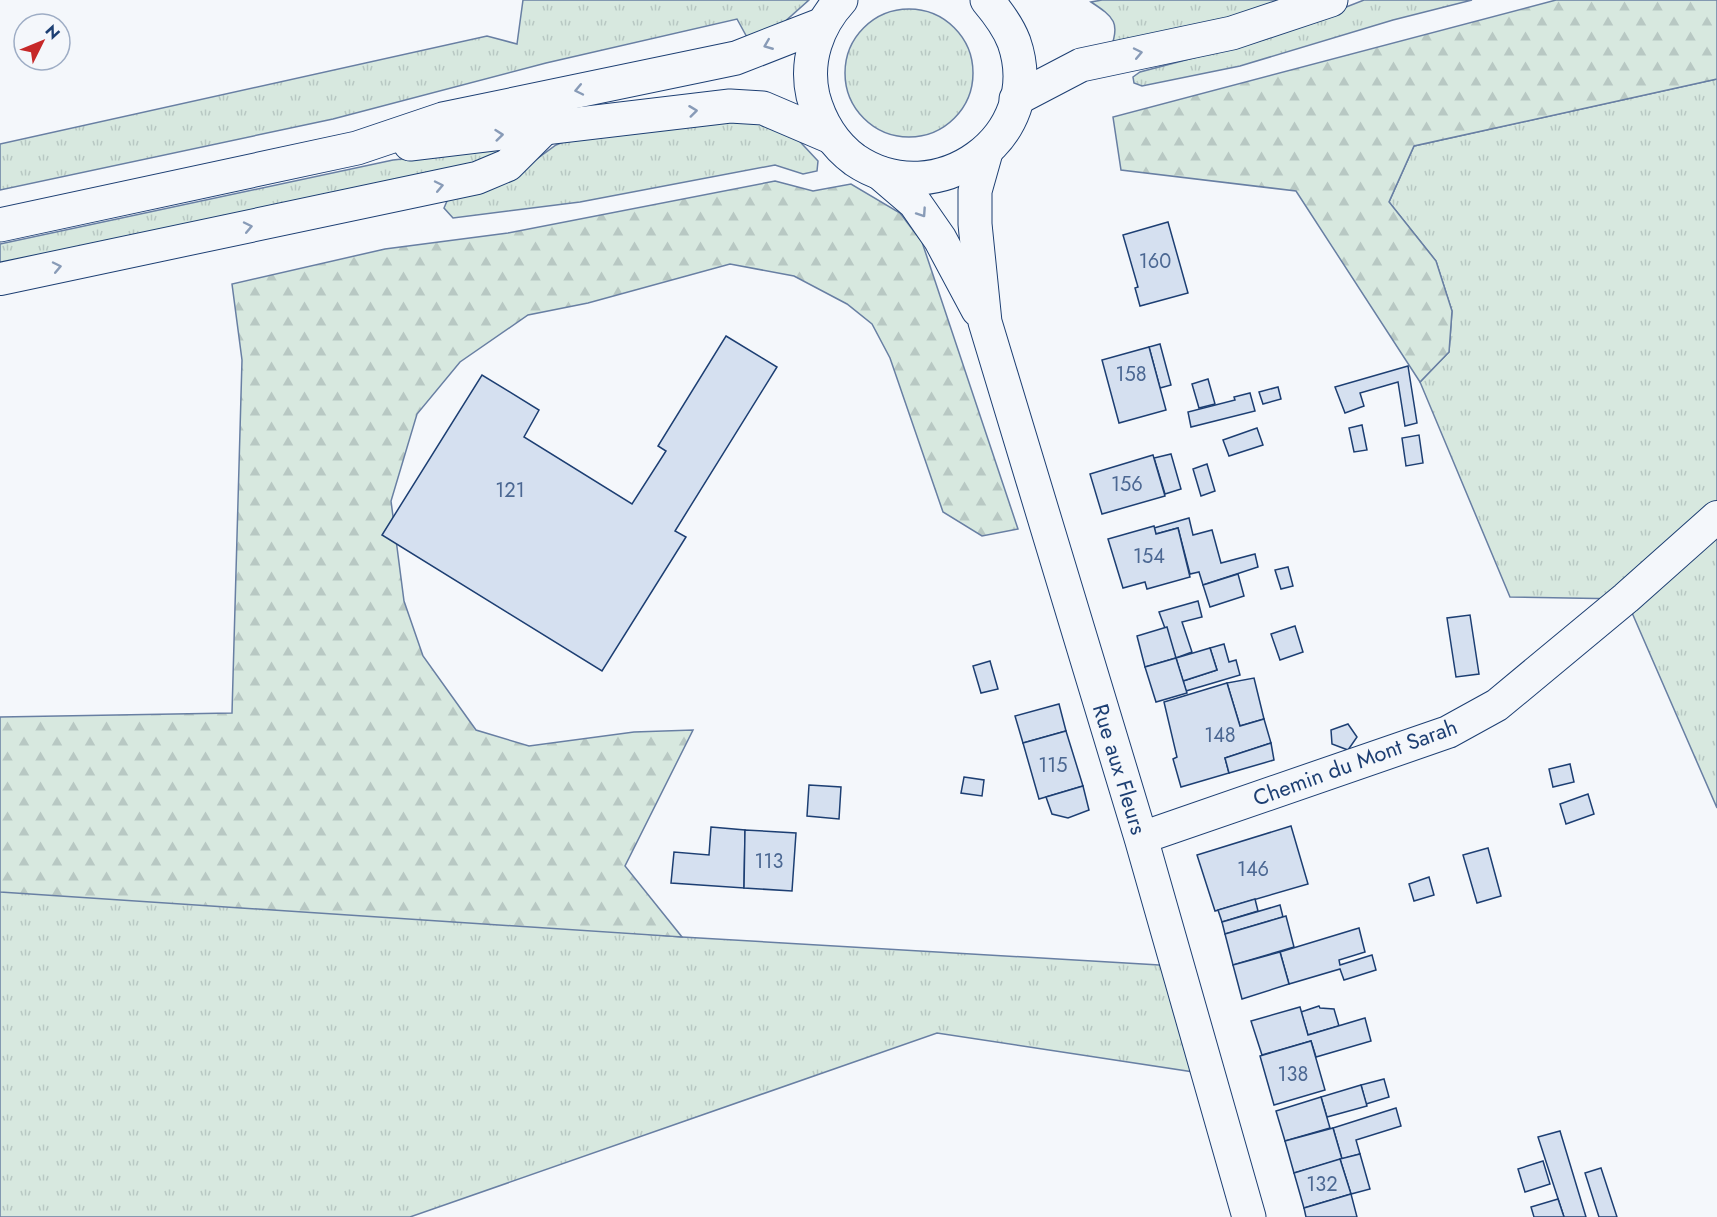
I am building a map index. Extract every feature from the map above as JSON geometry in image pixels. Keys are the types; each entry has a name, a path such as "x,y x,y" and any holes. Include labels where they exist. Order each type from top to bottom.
{"main road":[{"path":"836,6 813,52 810,82 817,111 831,137 846,153 880,173 902,178 924,178 946,174 968,165 986,152 1000,136 1016,99 1019,70 1014,43 1002,17 987,0"},
{"path":"1016,99 1081,66 1232,33 1331,0"},
{"path":"0,225 357,148 443,119 736,58 836,6"},
{"path":"357,148 543,130 730,106 763,108 831,137"},
{"name":"Rue aux Fleurs","path":"986,152 975,191 975,224 985,322 1141,838 1249,1217"},
{"name":"Rue aux Fleurs","path":"880,173 915,203 940,239 985,322"}],"street":[{"path":"0,279 477,178 508,165 543,130"},
{"name":"Chemin du Mont Sarah","path":"1141,838 1448,732 1497,705 1626,598 1717,518"}],"green space":[{"path":"523,0 809,0 782,24 748,39 737,19 546,63 333,119 0,190 0,144 487,36 517,44"},
{"path":"1102,0 1292,0 1110,50 1115,27 1110,17 1091,2"},
{"path":"1364,0 1472,0 1393,20 1240,66 1142,86 1134,83 1133,77 1140,72 1262,40"},
{"path":"1556,0 1717,0 1717,79 1414,146 1389,202 1436,261 1452,311 1449,352 1420,382 1296,191 1121,170 1113,117"},
{"path":"909,9 934,14 955,27 968,48 973,73 968,98 955,119 934,132 909,137 884,132 863,119 850,98 845,73 850,48 863,27 884,14"},
{"path":"1717,79 1717,808 1626,599 1510,597 1420,382 1449,352 1452,311 1436,261 1389,202 1414,146"},
{"path":"741,116 789,130 818,161 817,171 803,174 775,165 580,202 453,218 444,208 450,194 527,166 556,145 576,137"},
{"path":"505,148 492,164 0,273 0,244 393,160"},
{"path":"775,181 813,191 851,184 900,213 922,242 1018,529 982,536 943,512 890,358 872,324 847,304 794,276 730,264 588,303 528,315 460,362 417,414 391,501 404,601 423,656 476,730 529,746 634,732 693,730 625,866 682,937 0,892 0,717 232,713 242,360 232,284 385,249 508,233"},
{"path":"0,883 682,937 1176,966 1207,1074 937,1033 410,1217 0,1217"}],"building":[{"path":"1168,222 1188,293 1140,306 1135,288 1138,287 1123,235"},
{"path":"726,336 777,367 675,531 686,537 602,671 382,535 482,375 539,410 524,437 632,504 666,451 658,446"},
{"path":"1160,344 1171,385 1160,388 1149,347"},
{"path":"1149,347 1166,410 1119,423 1102,360"},
{"path":"1408,366 1417,423 1405,426 1398,382 1360,393 1364,406 1345,413 1335,387"},
{"path":"1208,379 1215,404 1199,408 1192,384"},
{"path":"1278,387 1281,399 1263,404 1259,392"},
{"path":"1250,393 1255,411 1191,427 1188,412 1235,400 1234,397"},
{"path":"1362,425 1367,450 1354,452 1349,428"},
{"path":"1257,428 1263,445 1229,456 1223,440"},
{"path":"1419,435 1423,463 1406,466 1402,438"},
{"path":"1171,454 1181,489 1165,494 1154,458"},
{"path":"1153,455 1165,496 1102,514 1090,474"},
{"path":"1207,464 1215,491 1201,496 1193,469"},
{"path":"1189,518 1193,535 1212,530 1221,563 1255,554 1258,567 1203,585 1199,572 1190,574 1178,528 1156,534 1154,528"},
{"path":"1154,526 1156,534 1178,528 1190,577 1147,589 1145,582 1123,588 1108,539"},
{"path":"1288,567 1293,586 1281,589 1275,570"},
{"path":"1238,574 1244,596 1210,607 1203,585"},
{"path":"1198,601 1202,617 1182,622 1192,652 1176,658 1159,612"},
{"path":"1470,615 1479,674 1456,677 1447,618"},
{"path":"1295,626 1303,652 1280,660 1271,634"},
{"path":"1167,627 1176,658 1145,667 1137,636"},
{"path":"1224,644 1229,662 1236,660 1240,675 1186,691 1183,681 1217,670 1210,648"},
{"path":"1210,648 1217,670 1183,681 1176,658"},
{"path":"1176,658 1187,693 1156,702 1145,667"},
{"path":"990,661 998,689 981,693 973,666"},
{"path":"1254,678 1264,719 1240,726 1227,683"},
{"path":"1227,683 1240,726 1264,719 1271,743 1225,758 1229,773 1181,787 1173,759 1177,757 1164,702"},
{"path":"1059,704 1066,731 1023,743 1015,716"},
{"path":"1348,724 1357,737 1348,750 1332,744 1331,730"},
{"path":"1066,731 1083,786 1039,799 1023,743"},
{"path":"1271,743 1274,760 1229,773 1225,758"},
{"path":"1570,764 1574,782 1553,787 1549,769"},
{"path":"964,777 984,780 982,796 961,793"},
{"path":"809,785 841,787 839,819 807,816"},
{"path":"1083,786 1089,810 1068,818 1052,814 1046,797"},
{"path":"1588,794 1594,814 1566,824 1560,804"},
{"path":"1291,826 1308,884 1215,911 1197,855"},
{"path":"711,827 745,830 744,888 671,883 674,852 709,855"},
{"path":"745,830 796,833 792,891 744,888"},
{"path":"1488,848 1501,896 1477,903 1463,855"},
{"path":"1429,877 1434,895 1414,901 1409,884"},
{"path":"1255,899 1258,911 1222,922 1218,910"},
{"path":"1280,905 1283,917 1225,934 1222,922"},
{"path":"1286,916 1294,947 1233,965 1225,934"},
{"path":"1359,928 1365,952 1339,960 1340,965 1372,955 1376,970 1344,980 1340,969 1289,984 1280,952"},
{"path":"1280,952 1289,984 1242,999 1233,965"},
{"path":"1319,1006 1334,1009 1339,1026 1308,1035 1301,1012"},
{"path":"1300,1007 1308,1035 1365,1018 1371,1041 1316,1057 1311,1041 1262,1055 1251,1021"},
{"path":"1311,1041 1325,1090 1274,1105 1260,1056"},
{"path":"1384,1079 1389,1097 1366,1104 1361,1085"},
{"path":"1361,1085 1367,1106 1327,1117 1321,1097"},
{"path":"1321,1097 1330,1128 1285,1141 1276,1111"},
{"path":"1396,1108 1401,1126 1356,1140 1360,1154 1342,1159 1333,1128"},
{"path":"1333,1128 1342,1159 1294,1173 1285,1141"},
{"path":"1560,1131 1586,1217 1564,1217 1538,1137"},
{"path":"1360,1154 1370,1189 1351,1194 1340,1159"},
{"path":"1340,1159 1351,1194 1304,1208 1294,1173"},
{"path":"1543,1161 1550,1184 1525,1192 1518,1169"},
{"path":"1601,1168 1617,1217 1599,1217 1585,1173"},
{"path":"1351,1194 1357,1217 1306,1217 1304,1208"},
{"path":"1558,1199 1564,1217 1534,1217 1531,1207"}]}
